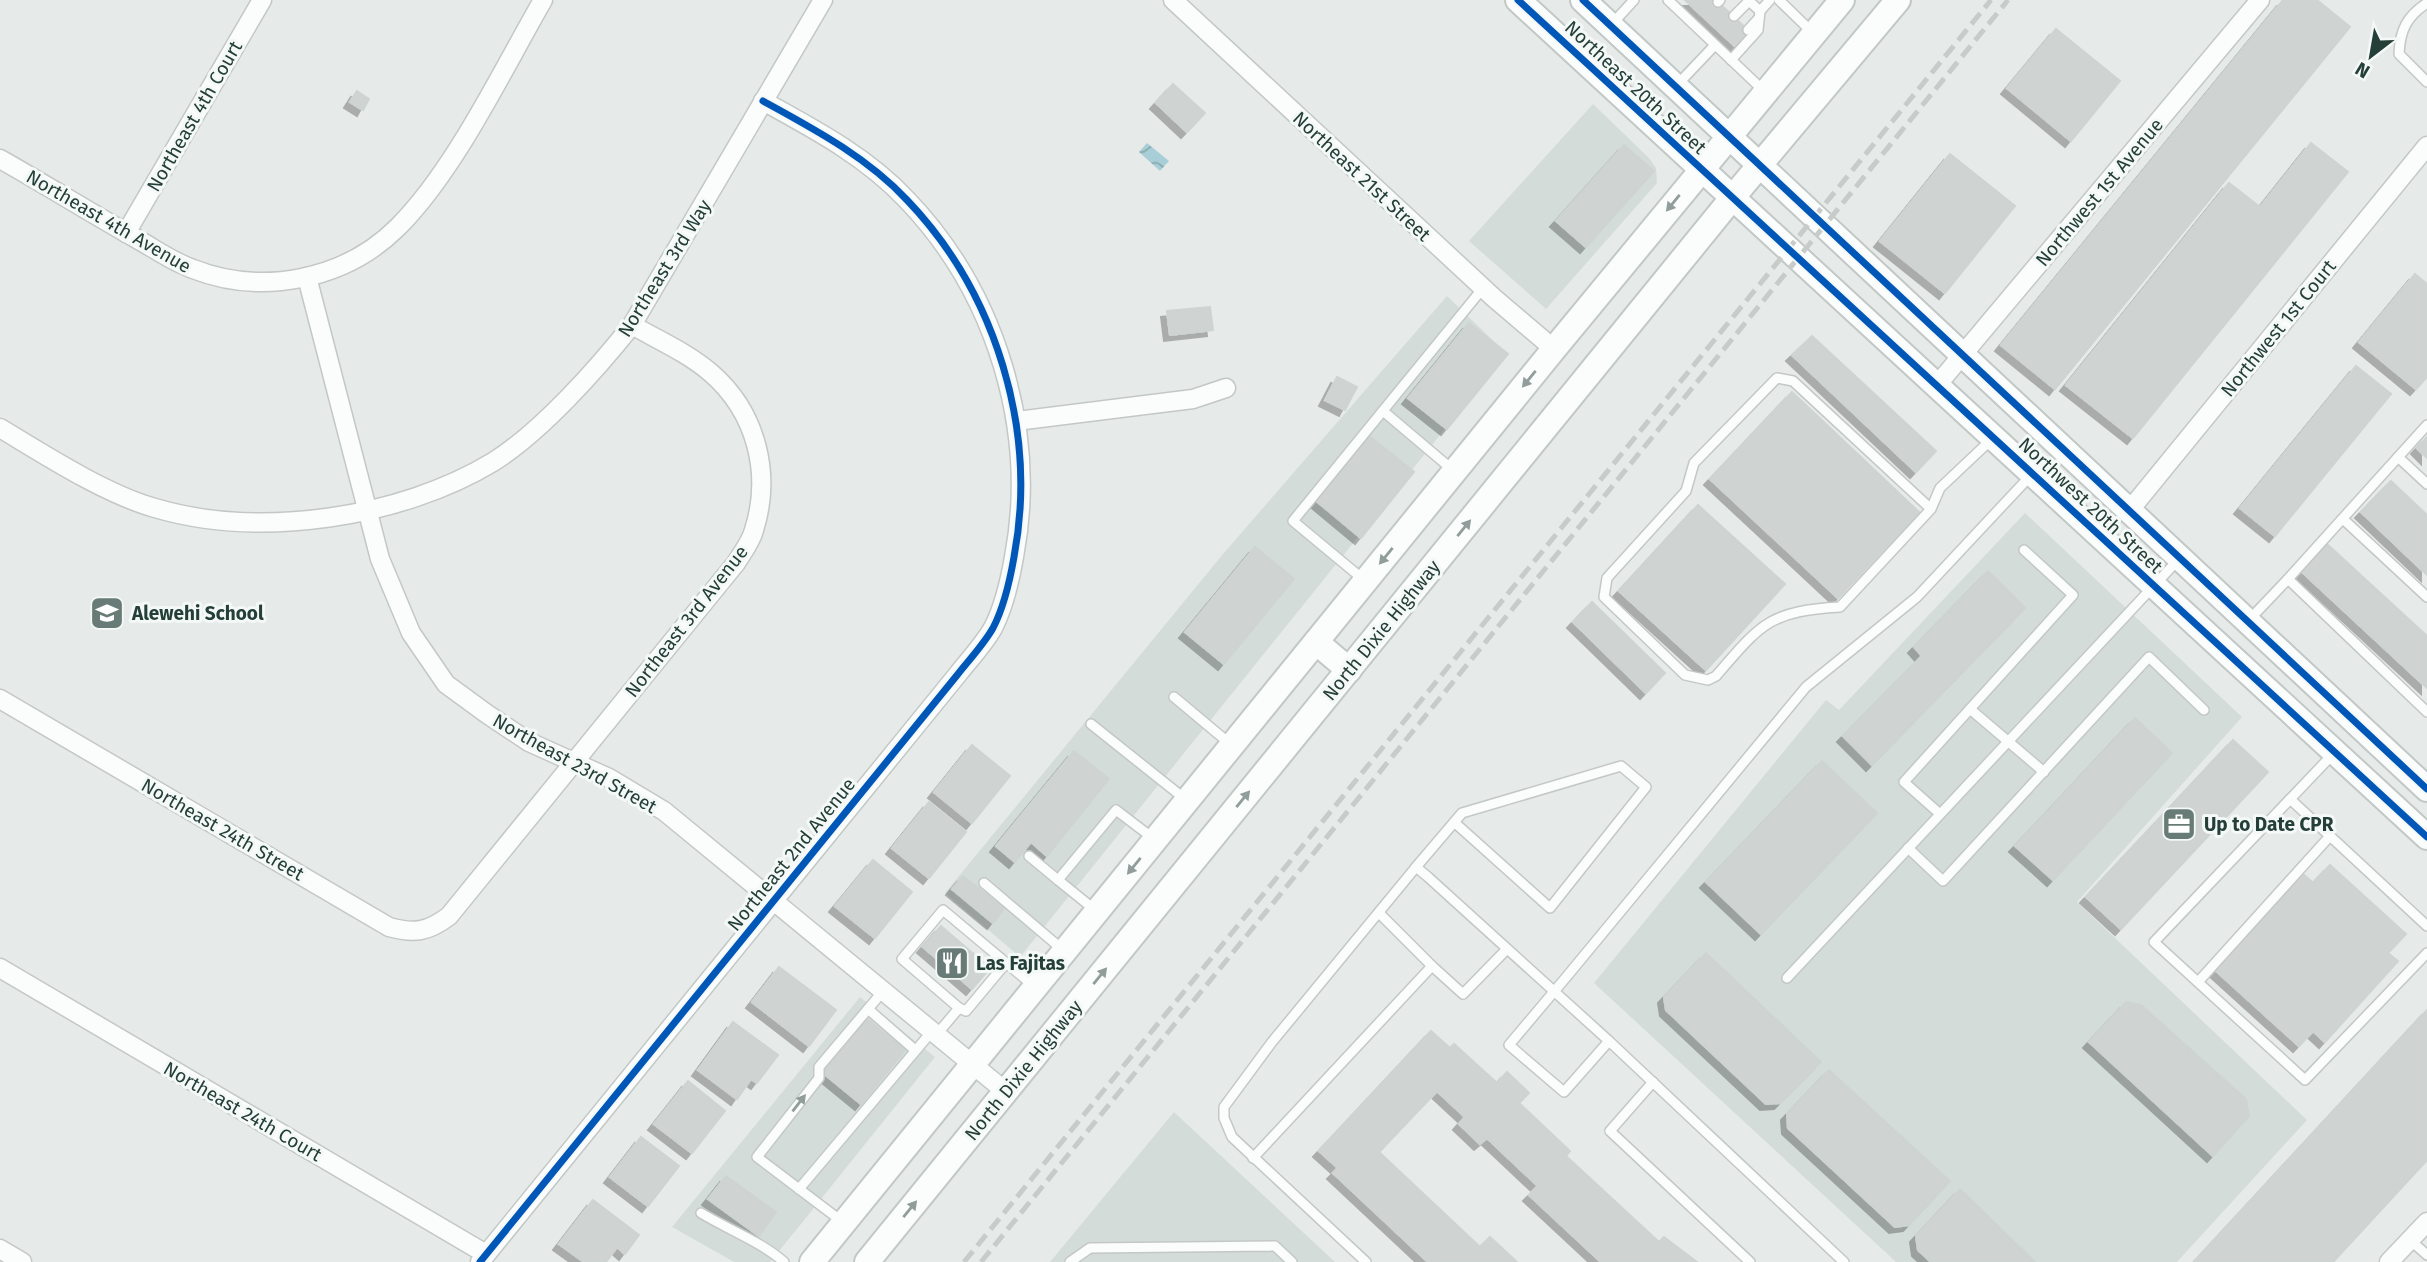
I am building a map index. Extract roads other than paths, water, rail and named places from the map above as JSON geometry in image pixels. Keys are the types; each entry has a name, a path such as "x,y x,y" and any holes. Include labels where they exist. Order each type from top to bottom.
{"main road":[{"name":"Northeast 20th Street","path":"1518,0 1733,197"},
{"name":"Northeast 20th Street","path":"1583,0 1759,167"},
{"path":"812,1262 1454,471 1842,0"},
{"name":"North Dixie Highway","path":"867,1262 1733,197 1898,0"},
{"name":"Northwest 20th Street","path":"1759,167 2427,789"},
{"name":"Northwest 20th Street","path":"1733,197 2425,832"},
{"path":"2033,473 2050,471 2099,483"},
{"path":"1316,642 1349,670"}],"street":[{"name":"Northeast 4th Court","path":"126,233 262,0"},
{"name":"Northeast 4th Avenue","path":"0,159 189,268 253,283 307,277 361,257 398,227 439,178 543,0"},
{"name":"Northeast 3rd Way","path":"0,428 71,470 155,508 217,519 306,522 369,511 413,498 494,461 596,371 632,325 823,0"},
{"name":"Northeast 21st Street","path":"1173,0 1483,288 1554,349"},
{"name":"Northwest 1st Avenue","path":"1938,384 2260,0"},
{"name":"Northeast 2nd Avenue","path":"483,1258 993,628 1010,580 1018,535 1022,484 1016,421 1006,373 992,332 968,286 908,200 873,169 814,129 763,101"},
{"name":"Northwest 1st Court","path":"2129,511 2427,146"},
{"name":"Northeast 23rd Street","path":"307,277 380,559 411,633 446,684 529,742 628,788 664,811 1005,1091"},
{"name":"Northeast 3rd Avenue","path":"449,916 736,563 754,533 761,499 762,472 756,441 735,399 708,371 632,325"},
{"path":"1016,421 1192,399 1226,388"},
{"name":"Northeast 24th Street","path":"0,699 389,927 410,933 432,929 449,916"},
{"name":"Northeast 24th Court","path":"0,968 483,1258"},
{"path":"2389,1262 2427,1222"},
{"path":"0,1249 22,1262"}],"lane":[{"path":"1610,26 1634,0"},
{"path":"1668,0 1766,92"},
{"path":"1728,57 1758,30 1759,15 1748,0 1734,16"},
{"path":"1748,30 1770,0"},
{"path":"1779,0 1814,34"},
{"path":"1679,10 1687,2"},
{"path":"2427,2 2414,11 2399,33 2399,54 2411,69 2427,82"},
{"path":"1695,26 1703,18"},
{"path":"1675,87 1713,42 1718,32"},
{"path":"1728,57 1733,45"},
{"path":"1365,581 1293,521 1483,288"},
{"path":"1931,509 1793,381 1777,378 1694,463 1686,491 1606,578 1603,592 1685,675 1708,680 1716,676 1754,632 1784,614 1812,607 1840,607 1931,509 1940,488 1994,436"},
{"path":"1383,411 1454,471"},
{"path":"2248,622 2427,425"},
{"path":"2398,457 2427,485"},
{"path":"1609,1041 1564,1093 1509,1045 1806,687 1917,597 2033,473"},
{"path":"2343,519 2427,597"},
{"path":"1940,814 1904,782 2073,595 2024,550"},
{"path":"1787,978 2180,558"},
{"path":"2288,579 2427,712"},
{"path":"1908,848 1943,881 2149,657 2204,710"},
{"path":"1174,697 1232,745"},
{"path":"1970,709 2044,772"},
{"path":"1091,724 1187,801"},
{"path":"2335,752 2154,942 2305,1080 2427,953"},
{"path":"1366,1262 1253,1158 1227,1128 1224,1107 1416,867 1454,822 1462,813 1621,766 1646,787 1549,908 1454,822"},
{"path":"2290,799 2427,926"},
{"path":"1058,880 1116,810 1155,840"},
{"path":"2198,982 2330,836"},
{"path":"1029,856 1097,911"},
{"path":"1416,867 1609,1041 1844,1262"},
{"path":"984,883 1065,951"},
{"path":"1006,962 966,1011 902,959 943,910 1006,962 1036,987"},
{"path":"1379,913 1463,994 1507,949"},
{"path":"1253,1158 1432,966"},
{"path":"844,1223 757,1157 819,1078 819,1068 884,990"},
{"path":"799,1189 915,1050 959,1008"},
{"path":"868,1009 915,1050"},
{"path":"1653,1082 1611,1131 1750,1262"},
{"path":"701,1213 749,1242 762,1244 784,1262"},
{"path":"2410,1240 2427,1255"},
{"path":"1070,1262 1090,1248 1275,1246 1292,1262"}],"water":[{"path":"1147,143 1169,161 1160,171 1139,152"}],"railway":[{"path":"964,1262 1991,0"},
{"path":"981,1262 2008,0"}],"place":[{"name":"Alewehi School","path":"107,613"},
{"name":"Up to Date CPR","path":"2179,824"},
{"name":"Las Fajitas","path":"952,963"}]}
